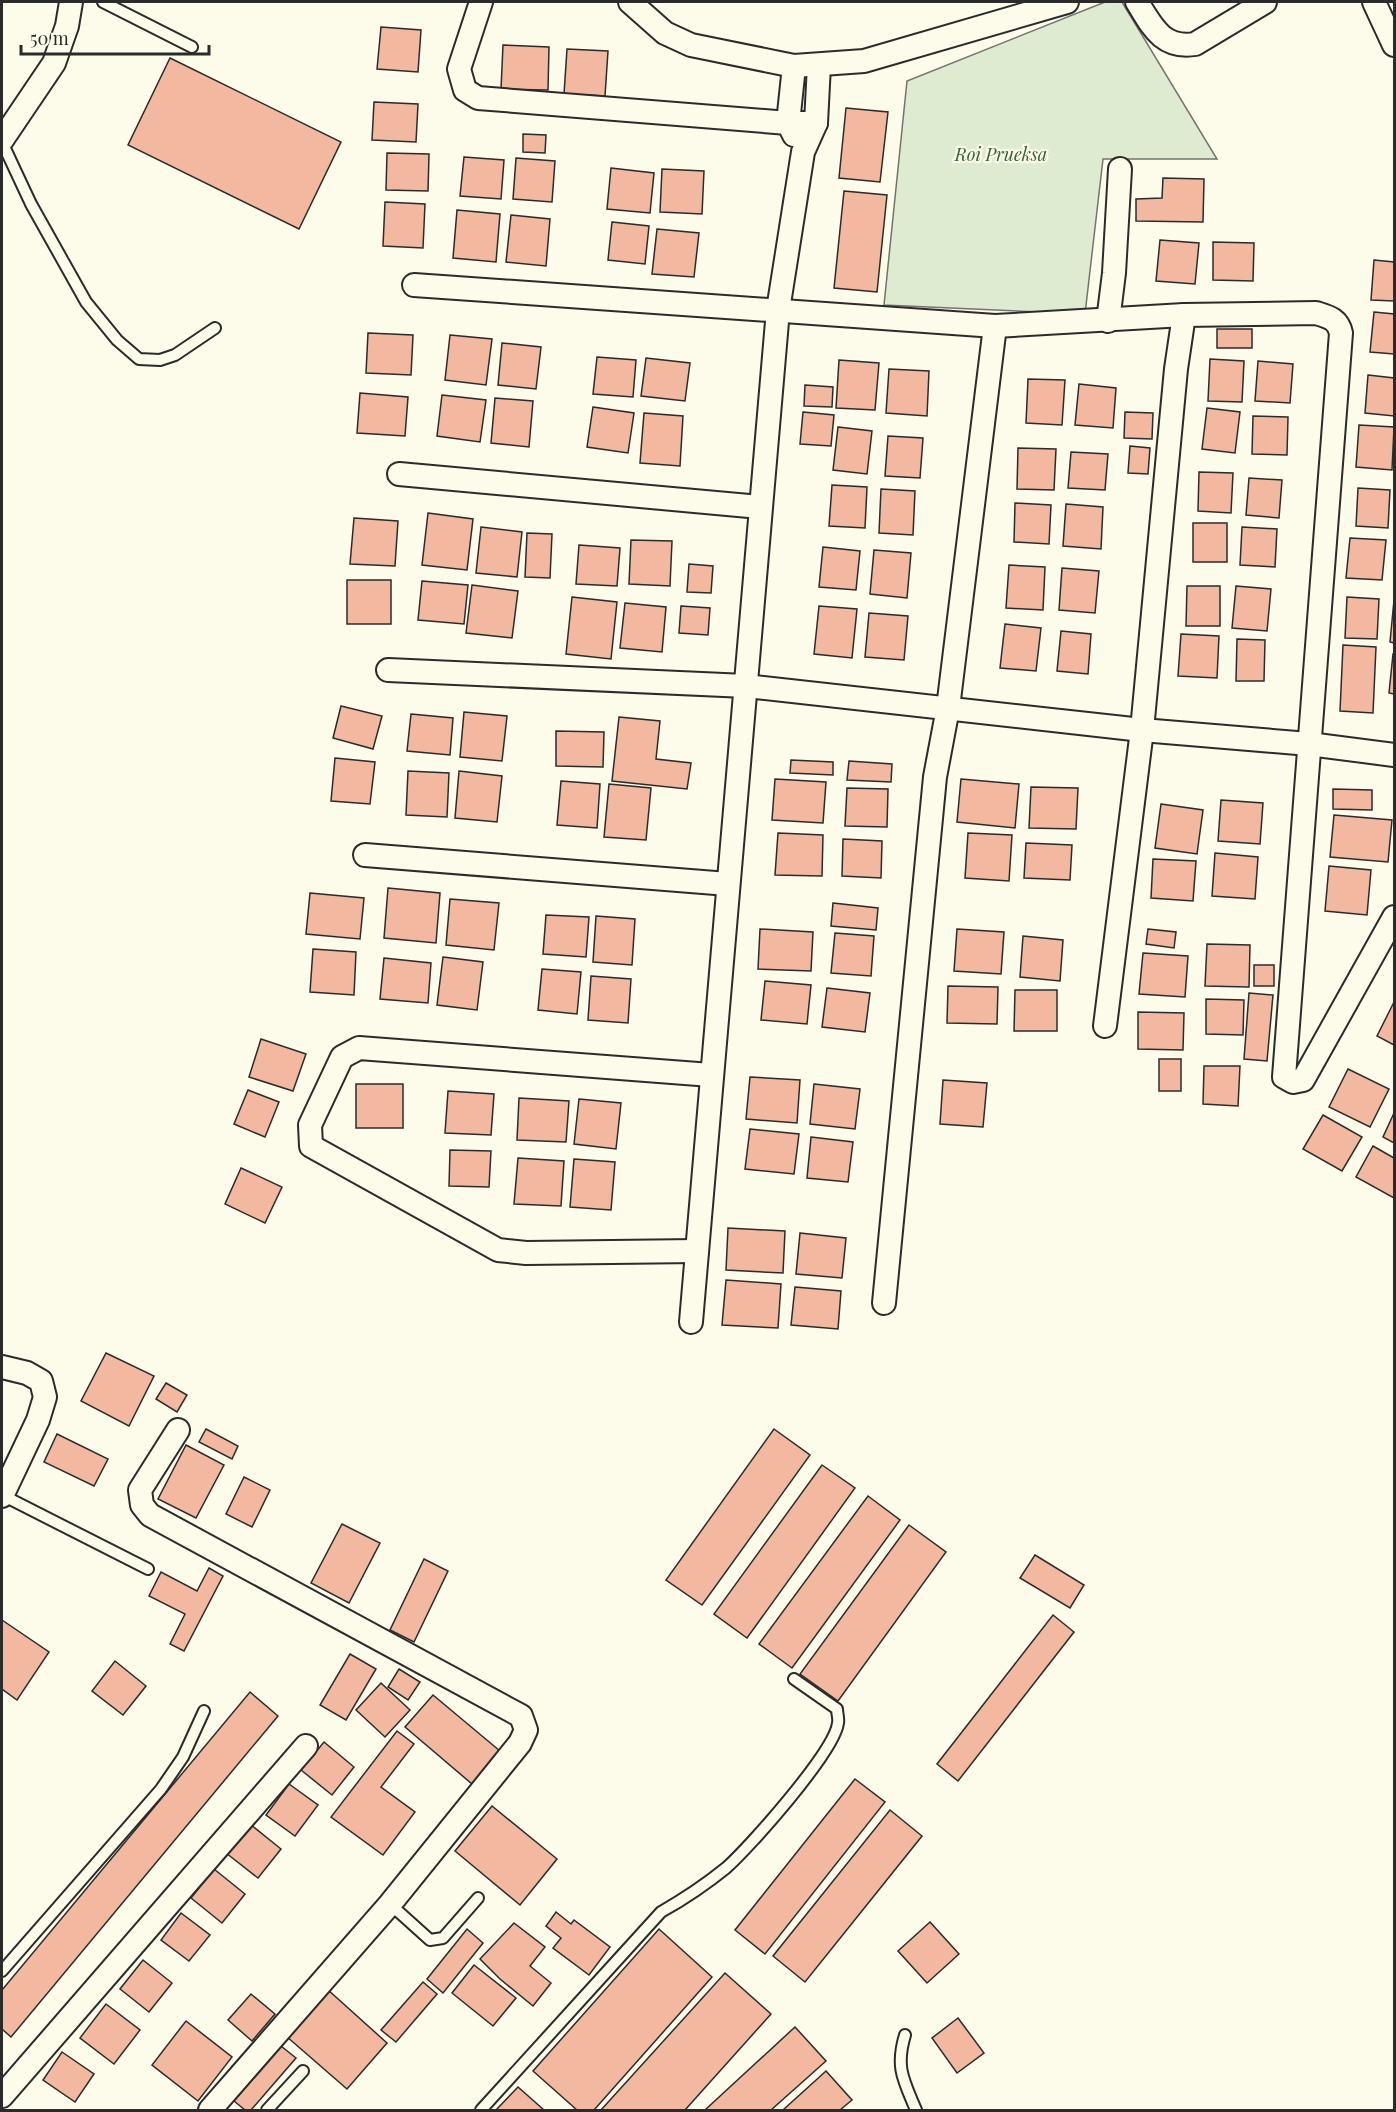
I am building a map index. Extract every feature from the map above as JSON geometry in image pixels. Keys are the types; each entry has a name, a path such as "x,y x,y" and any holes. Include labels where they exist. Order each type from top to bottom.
{"street":[{"path":"2,141 10,114 54,63 67,26 71,2"},
{"path":"481,2 459,69 465,90 478,98 788,123 816,123"},
{"path":"630,2 665,33 691,45 795,66 864,61 1066,2"},
{"path":"1137,2 1161,37 1172,44 1183,46 1195,44 1265,2"},
{"path":"1374,2 1395,45"},
{"path":"691,1322 778,310 803,152 816,123 819,65"},
{"path":"795,66 788,123 803,152"},
{"path":"1108,321 1114,273 1120,169"},
{"path":"414,285 995,326 1184,315 1316,313 1330,317 1339,324 1341,333 1284,1077 1293,1082 1303,1080 1395,917"},
{"path":"1105,1026 1142,730 1176,369 1184,315"},
{"path":"884,1304 933,788 948,708 995,326"},
{"path":"399,474 760,507"},
{"path":"388,670 746,686 1142,730 1309,744 1395,755"},
{"path":"365,855 728,884"},
{"path":"697,1251 526,1253 498,1250 311,1146 310,1125 342,1057 359,1048 711,1075"},
{"path":"2,1367 27,1372 41,1381 45,1397 38,1420 2,1495"},
{"path":"178,1430 140,1490 142,1505 150,1515 521,1716 526,1730 520,1743 390,1904 210,2110"},
{"path":"2,2096 306,1746"},
{"path":"2,2107 10,2110"}],"lane":[{"path":"103,2 192,47"},
{"path":"2,141 31,204 86,303 117,340 139,359 160,360 175,355 215,328"},
{"path":"2,1495 148,1569"},
{"path":"481,2110 661,1912 690,1896 728,1866 777,1813 827,1750 838,1723 837,1709 794,1679"},
{"path":"2,1971 160,1789 183,1757 204,1711"},
{"path":"390,1904 430,1940 443,1938 478,1898"},
{"path":"905,2035 899,2053 902,2077 916,2110"},
{"path":"267,2110 303,2071"}],"green space":[{"name":"Roi Prueksa","path":"1105,2 1122,2 1217,159 1103,159 1085,314 884,305 907,81"}],"building":[{"path":"381,27 421,30 418,72 377,69"},
{"path":"503,45 549,47 548,90 501,89"},
{"path":"567,49 608,51 605,96 564,94"},
{"path":"170,58 341,142 299,229 128,145"},
{"path":"374,102 418,104 416,142 372,140"},
{"path":"846,108 888,112 880,182 839,178"},
{"path":"523,134 546,135 545,153 523,152"},
{"path":"387,153 429,154 428,191 386,190"},
{"path":"464,157 504,160 501,199 460,196"},
{"path":"516,158 555,161 552,202 513,199"},
{"path":"611,168 654,173 650,213 607,209"},
{"path":"662,169 704,171 702,214 660,212"},
{"path":"1163,178 1204,179 1203,222 1136,221 1136,199 1162,198"},
{"path":"844,191 887,195 877,292 834,288"},
{"path":"385,202 425,204 423,248 383,246"},
{"path":"457,210 500,214 496,262 453,258"},
{"path":"511,215 550,219 546,266 506,262"},
{"path":"612,222 649,226 645,264 608,260"},
{"path":"657,229 699,233 694,277 652,274"},
{"path":"1160,240 1199,243 1195,284 1156,281"},
{"path":"1213,242 1254,243 1253,281 1213,280"},
{"path":"1374,260 1394,262 1394,301 1371,300"},
{"path":"1374,312 1394,314 1394,354 1370,352"},
{"path":"1217,329 1252,329 1252,348 1217,348"},
{"path":"368,333 413,335 411,375 366,373"},
{"path":"450,335 492,339 486,385 445,380"},
{"path":"502,343 541,347 536,389 498,385"},
{"path":"597,357 636,360 633,397 593,394"},
{"path":"646,358 690,363 685,401 641,396"},
{"path":"1210,359 1244,361 1242,402 1208,401"},
{"path":"839,360 879,363 875,410 836,408"},
{"path":"1258,361 1293,364 1290,403 1255,401"},
{"path":"889,369 929,371 927,416 886,413"},
{"path":"1368,375 1394,378 1394,416 1365,413"},
{"path":"1028,379 1065,380 1062,425 1026,423"},
{"path":"1079,384 1116,388 1113,428 1075,425"},
{"path":"805,385 833,387 832,407 804,406"},
{"path":"360,393 408,397 405,436 357,433"},
{"path":"442,395 486,400 480,442 437,436"},
{"path":"495,398 533,401 529,447 491,443"},
{"path":"593,407 634,413 628,453 587,447"},
{"path":"1207,408 1240,412 1235,453 1202,449"},
{"path":"803,412 834,415 831,446 800,444"},
{"path":"1125,412 1153,413 1152,439 1124,438"},
{"path":"644,413 683,416 680,466 640,463"},
{"path":"1253,416 1288,417 1287,455 1252,454"},
{"path":"1359,425 1394,427 1392,470 1356,467"},
{"path":"838,427 872,431 867,474 833,470"},
{"path":"888,436 923,438 920,478 885,476"},
{"path":"1130,446 1150,448 1148,474 1128,473"},
{"path":"1018,448 1056,449 1054,490 1017,489"},
{"path":"1071,452 1108,454 1105,490 1068,488"},
{"path":"1199,472 1233,473 1231,513 1198,511"},
{"path":"1249,478 1282,480 1279,518 1246,515"},
{"path":"832,485 867,487 865,528 829,526"},
{"path":"1358,488 1390,490 1388,528 1356,526"},
{"path":"881,489 915,491 913,535 879,533"},
{"path":"1015,503 1051,505 1049,544 1014,542"},
{"path":"1066,504 1103,507 1101,549 1063,546"},
{"path":"428,513 473,519 467,570 422,565"},
{"path":"354,518 398,521 395,566 350,564"},
{"path":"1193,523 1227,523 1227,562 1193,562"},
{"path":"481,527 522,532 517,577 476,573"},
{"path":"1242,527 1277,529 1275,567 1240,565"},
{"path":"527,533 552,534 550,578 525,577"},
{"path":"1350,538 1386,540 1382,580 1346,578"},
{"path":"631,540 672,541 670,586 629,584"},
{"path":"579,545 620,548 617,586 576,584"},
{"path":"823,547 860,551 856,590 819,587"},
{"path":"874,550 911,553 907,598 870,594"},
{"path":"689,564 713,566 711,593 687,592"},
{"path":"1009,565 1045,567 1043,610 1006,608"},
{"path":"1062,568 1099,571 1095,613 1059,610"},
{"path":"347,580 391,580 391,624 347,624"},
{"path":"422,581 468,585 464,624 418,620"},
{"path":"472,585 518,591 512,638 466,633"},
{"path":"1187,586 1220,586 1220,626 1186,626"},
{"path":"1236,586 1271,589 1267,631 1232,628"},
{"path":"572,597 617,602 611,659 566,654"},
{"path":"1347,597 1379,599 1377,639 1345,638"},
{"path":"1394,600 1394,643 1390,642"},
{"path":"625,603 666,607 662,652 620,648"},
{"path":"681,606 710,608 708,635 679,633"},
{"path":"819,606 857,609 852,658 814,654"},
{"path":"869,613 908,616 904,660 865,657"},
{"path":"1005,624 1041,628 1036,671 1000,668"},
{"path":"1061,631 1091,634 1088,674 1057,671"},
{"path":"1181,634 1219,636 1217,678 1178,676"},
{"path":"1237,639 1265,640 1264,681 1236,681"},
{"path":"1343,645 1376,647 1373,713 1340,711"},
{"path":"1394,654 1394,694 1389,693"},
{"path":"341,706 382,716 373,749 333,738"},
{"path":"464,712 507,716 502,761 460,757"},
{"path":"411,714 453,718 450,755 407,751"},
{"path":"619,717 660,721 656,759 691,763 687,789 612,781"},
{"path":"556,731 604,732 603,767 556,766"},
{"path":"335,758 375,762 370,804 331,801"},
{"path":"791,760 833,762 833,775 790,773"},
{"path":"849,761 892,764 891,782 847,780"},
{"path":"408,771 449,773 447,817 406,815"},
{"path":"459,771 502,776 497,822 455,818"},
{"path":"775,779 826,782 823,823 772,820"},
{"path":"961,779 1019,784 1015,828 957,822"},
{"path":"561,781 600,784 597,828 557,825"},
{"path":"609,784 651,788 646,840 604,837"},
{"path":"1031,787 1078,788 1076,829 1029,828"},
{"path":"847,788 888,789 887,827 845,826"},
{"path":"1333,789 1372,790 1372,810 1333,809"},
{"path":"1221,800 1263,803 1260,844 1218,841"},
{"path":"1161,804 1203,810 1197,854 1155,848"},
{"path":"1334,815 1392,820 1388,862 1330,857"},
{"path":"778,833 823,835 822,876 775,875"},
{"path":"968,833 1012,835 1009,881 965,878"},
{"path":"843,839 882,841 881,878 842,876"},
{"path":"1026,843 1072,845 1070,880 1024,878"},
{"path":"1215,853 1258,857 1255,899 1212,896"},
{"path":"1153,859 1196,861 1193,901 1151,898"},
{"path":"1329,866 1371,870 1367,915 1325,911"},
{"path":"388,888 440,893 436,943 384,938"},
{"path":"310,893 364,898 360,939 306,934"},
{"path":"450,899 499,903 494,950 446,945"},
{"path":"833,903 878,908 876,930 831,926"},
{"path":"546,915 589,917 586,957 543,954"},
{"path":"596,916 635,919 632,965 593,962"},
{"path":"760,929 813,932 811,971 758,969"},
{"path":"957,929 1004,932 1001,974 954,971"},
{"path":"1148,929 1176,932 1174,948 1146,944"},
{"path":"835,933 874,936 871,976 831,973"},
{"path":"1023,936 1063,940 1060,981 1020,977"},
{"path":"1207,944 1250,945 1249,987 1205,986"},
{"path":"313,949 356,952 354,995 310,992"},
{"path":"1143,953 1188,956 1185,997 1139,994"},
{"path":"443,957 483,962 477,1010 437,1005"},
{"path":"384,958 431,963 428,1003 380,999"},
{"path":"1254,965 1274,965 1274,986 1254,986"},
{"path":"542,969 581,972 577,1014 538,1010"},
{"path":"591,976 631,979 628,1023 588,1020"},
{"path":"765,981 811,985 807,1024 761,1020"},
{"path":"948,986 998,987 997,1024 947,1023"},
{"path":"827,988 870,993 865,1032 822,1027"},
{"path":"1015,990 1057,990 1057,1031 1014,1031"},
{"path":"1249,993 1273,995 1267,1061 1244,1059"},
{"path":"1206,999 1244,1000 1243,1035 1206,1034"},
{"path":"1394,1002 1394,1045 1377,1036"},
{"path":"1138,1012 1184,1013 1183,1050 1138,1049"},
{"path":"261,1039 306,1054 293,1091 249,1077"},
{"path":"1159,1059 1181,1059 1181,1091 1159,1091"},
{"path":"1204,1066 1240,1066 1238,1106 1203,1104"},
{"path":"1348,1069 1389,1089 1370,1127 1329,1107"},
{"path":"750,1077 800,1080 797,1123 746,1119"},
{"path":"943,1080 987,1083 983,1127 940,1124"},
{"path":"356,1084 403,1084 403,1128 356,1128"},
{"path":"814,1084 860,1089 855,1129 810,1124"},
{"path":"248,1090 279,1102 265,1137 234,1124"},
{"path":"448,1091 494,1094 491,1135 445,1133"},
{"path":"519,1098 569,1101 566,1142 517,1140"},
{"path":"579,1099 621,1103 616,1149 574,1144"},
{"path":"1394,1113 1394,1143 1383,1137"},
{"path":"1323,1115 1362,1137 1342,1171 1303,1149"},
{"path":"750,1129 799,1134 794,1174 745,1169"},
{"path":"811,1137 853,1142 848,1182 807,1178"},
{"path":"1373,1146 1394,1158 1394,1198 1356,1177"},
{"path":"450,1150 491,1151 489,1187 449,1186"},
{"path":"518,1158 564,1161 561,1206 514,1204"},
{"path":"574,1159 615,1162 611,1210 570,1207"},
{"path":"241,1168 282,1187 265,1223 225,1204"},
{"path":"728,1228 785,1231 783,1273 726,1270"},
{"path":"800,1233 846,1238 842,1278 796,1274"},
{"path":"726,1280 781,1284 778,1328 722,1325"},
{"path":"795,1287 841,1291 838,1329 791,1325"},
{"path":"106,1353 154,1376 129,1426 81,1401"},
{"path":"166,1383 187,1395 177,1412 156,1399"},
{"path":"206,1429 238,1446 232,1459 199,1442"},
{"path":"774,1429 810,1455 702,1605 666,1580"},
{"path":"57,1434 108,1459 94,1486 44,1462"},
{"path":"186,1445 224,1465 196,1518 158,1499"},
{"path":"822,1465 855,1488 747,1638 714,1614"},
{"path":"244,1477 270,1490 252,1527 226,1514"},
{"path":"868,1496 900,1520 792,1668 759,1644"},
{"path":"342,1524 380,1543 349,1603 311,1583"},
{"path":"909,1525 946,1552 838,1701 800,1674"},
{"path":"1035,1555 1084,1585 1070,1608 1020,1578"},
{"path":"424,1559 448,1571 414,1642 390,1630"},
{"path":"209,1568 223,1576 184,1651 170,1644 185,1614 149,1596 161,1572 197,1591"},
{"path":"1053,1615 1074,1632 958,1781 937,1764"},
{"path":"2,1620 49,1652 17,1700 2,1689"},
{"path":"350,1654 376,1669 346,1720 320,1705"},
{"path":"115,1661 146,1686 123,1715 92,1691"},
{"path":"399,1669 420,1682 408,1700 388,1687"},
{"path":"381,1683 410,1710 385,1737 356,1710"},
{"path":"250,1692 278,1716 11,2037 2,2029 2,1990"},
{"path":"433,1695 500,1751 472,1784 405,1727"},
{"path":"397,1731 414,1744 381,1787 415,1812 383,1855 331,1817"},
{"path":"324,1742 354,1767 332,1795 301,1770"},
{"path":"855,1779 885,1802 765,1954 735,1930"},
{"path":"289,1784 318,1805 295,1836 266,1815"},
{"path":"492,1806 557,1859 520,1905 455,1851"},
{"path":"890,1810 922,1836 805,1982 773,1956"},
{"path":"250,1824 281,1849 258,1878 226,1853"},
{"path":"214,1869 245,1894 222,1923 191,1898"},
{"path":"556,1912 571,1924 574,1920 610,1947 589,1975 553,1948 561,1938 546,1926"},
{"path":"181,1913 210,1935 189,1961 161,1940"},
{"path":"930,1922 959,1954 927,1983 898,1951"},
{"path":"514,1923 545,1947 530,1966 551,1983 533,2006 480,1959"},
{"path":"467,1929 483,1943 443,1993 427,1979"},
{"path":"659,1929 712,1977 594,2110 577,2110 533,2071"},
{"path":"143,1960 172,1983 149,2012 120,1989"},
{"path":"474,1965 516,1998 493,2026 452,1993"},
{"path":"725,1973 771,2014 685,2110 601,2110"},
{"path":"423,1982 437,1994 396,2042 381,2030"},
{"path":"327,1989 387,2043 347,2089 286,2036"},
{"path":"251,1994 275,2014 252,2041 228,2020"},
{"path":"106,2004 140,2030 114,2064 80,2038"},
{"path":"958,2018 984,2053 957,2073 932,2038"},
{"path":"186,2021 232,2057 198,2101 152,2065"},
{"path":"795,2027 826,2061 771,2110 705,2110"},
{"path":"281,2046 296,2058 251,2110 245,2110 234,2101"},
{"path":"62,2052 94,2074 75,2102 43,2080"},
{"path":"826,2071 852,2100 840,2110 783,2110"},
{"path":"518,2087 544,2110 496,2110"}]}
